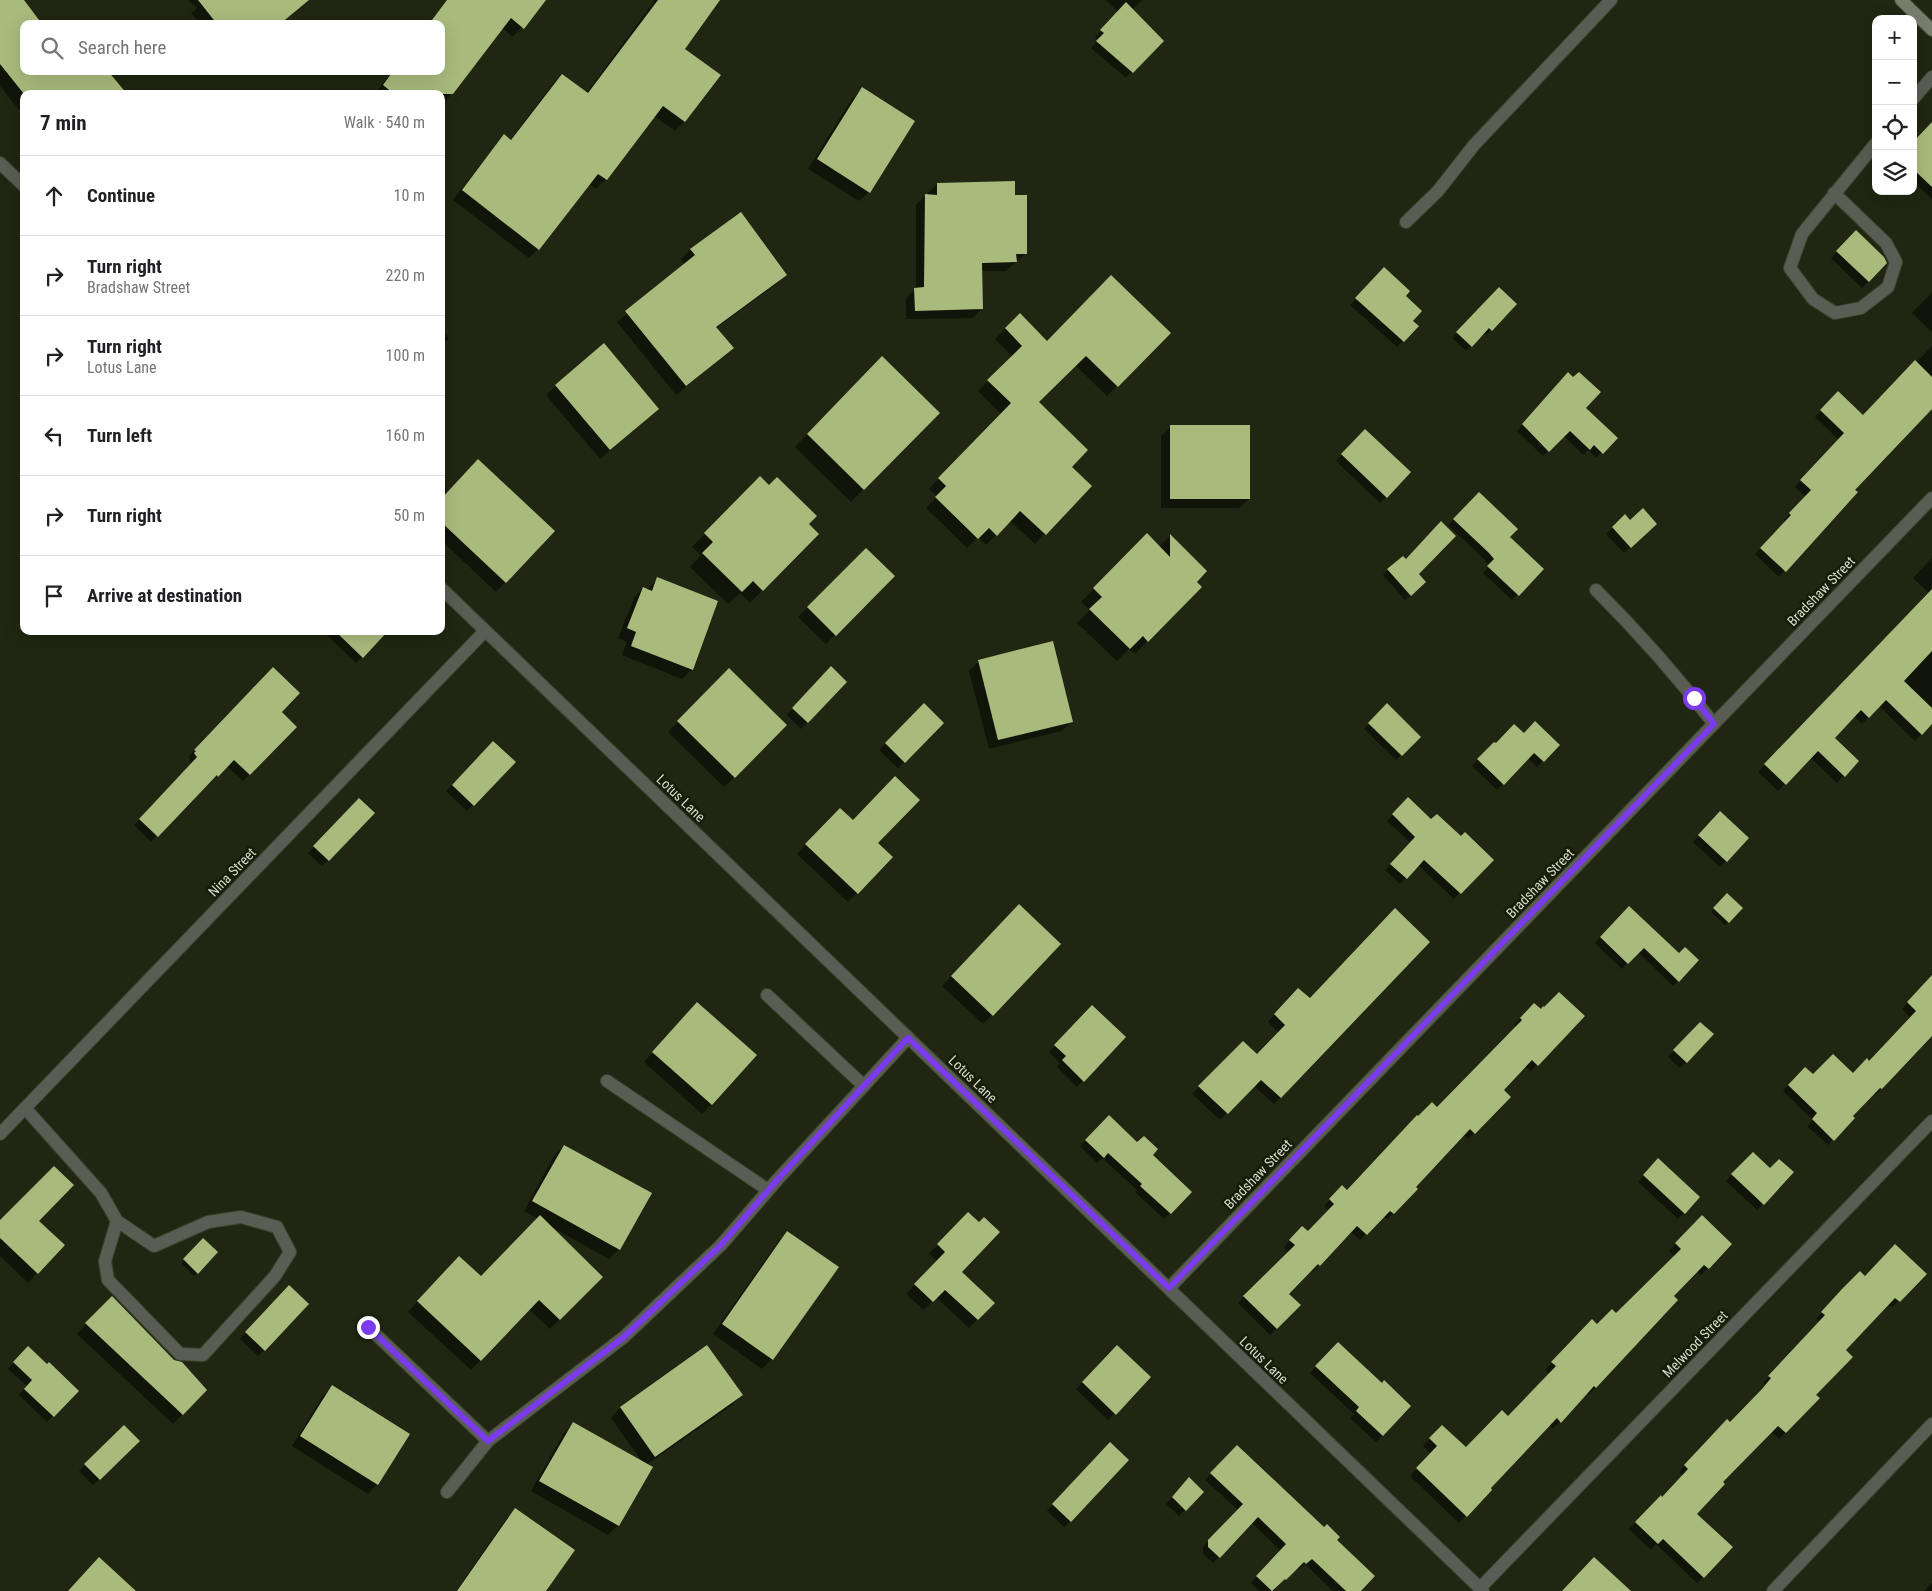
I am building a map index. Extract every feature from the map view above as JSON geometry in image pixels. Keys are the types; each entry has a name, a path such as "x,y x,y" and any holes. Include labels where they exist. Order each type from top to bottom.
{"street":[{"path":"1406,222 1438,191 1474,145 1611,0"},
{"path":"1901,0 1932,30"},
{"path":"1917,94 1932,77"},
{"path":"1834,192 1886,243 1896,262 1888,287 1861,308 1835,313 1813,299 1790,268 1802,234 1834,192 1872,148"},
{"path":"0,163 20,182"},
{"name":"Bradshaw Street","path":"1169,1288 1932,498"},
{"path":"1596,590 1694,698 1714,724"},
{"name":"Lotus Lane","path":"445,592 1482,1590"},
{"name":"Nina Street","path":"0,1134 486,631"},
{"path":"767,995 864,1086"},
{"path":"447,1492 488,1441 624,1337 721,1245 768,1190 908,1038"},
{"path":"607,1081 768,1190"},
{"path":"25,1108 101,1194 117,1220 154,1246 208,1222 241,1217 277,1227 290,1252 275,1276 203,1355 180,1354 108,1280 105,1261 117,1220"},
{"name":"Melwood Street","path":"1482,1590 1932,1121"},
{"path":"368,1327 488,1441"},
{"path":"1773,1591 1932,1424"}],"building":[{"path":"0,0 24,0 39,20 20,20 20,75 111,75 124,90 21,90 0,64"},
{"path":"198,0 309,0 285,20 214,20"},
{"path":"447,0 546,0 524,29 511,18 453,94 445,94 445,90 389,90 383,85 390,75 445,75 445,20 432,20"},
{"path":"658,0 720,0 685,49 721,75 685,122 663,106 607,180 598,174 539,250 462,190 504,134 511,140 562,74 588,93"},
{"path":"1126,2 1164,41 1133,73 1096,41 1104,33 1100,30"},
{"path":"862,87 915,121 870,193 817,159"},
{"path":"1932,122 1932,187 1917,173 1917,138"},
{"path":"1015,181 1015,195 1027,195 1027,254 1016,254 1017,262 982,263 983,309 915,311 914,288 924,287 925,194 937,195 937,183"},
{"path":"741,212 787,275 716,327 734,348 686,386 625,311 695,255 690,249"},
{"path":"1856,230 1884,257 1887,263 1869,282 1836,251"},
{"path":"1384,267 1410,291 1406,296 1422,311 1413,321 1419,326 1404,342 1355,298"},
{"path":"1111,275 1171,333 1118,387 1086,356 1039,402 1088,450 1072,467 1092,486 1046,535 1020,511 997,536 989,528 978,539 935,497 946,486 938,478 1011,403 987,380 1022,346 1005,328 1020,313 1047,341"},
{"path":"1499,287 1517,304 1492,331 1489,328 1472,347 1456,332"},
{"path":"604,343 659,409 610,450 555,385"},
{"path":"882,356 940,413 864,490 807,434"},
{"path":"1915,360 1932,377 1932,409 1855,490 1858,492 1786,572 1760,548 1811,490 1800,480 1844,433 1820,410 1838,391 1863,415"},
{"path":"1568,372 1573,377 1579,372 1601,392 1586,408 1618,438 1603,454 1594,445 1590,450 1570,431 1549,452 1522,424"},
{"path":"1170,425 1250,425 1250,499 1170,499"},
{"path":"1365,429 1411,472 1387,498 1341,454"},
{"path":"478,459 555,531 506,583 445,526 445,495"},
{"path":"760,476 769,485 777,477 817,516 809,524 819,534 763,591 753,581 742,592 702,553 713,542 704,533"},
{"path":"1479,492 1518,529 1510,537 1544,569 1519,596 1487,566 1494,559 1489,553 1453,519"},
{"path":"1643,508 1657,524 1631,548 1612,527 1625,514 1630,520"},
{"path":"1441,521 1456,536 1419,574 1426,582 1411,596 1387,569 1403,556 1406,559"},
{"path":"1147,533 1170,557 1170,534 1207,571 1197,582 1202,587 1148,642 1143,636 1130,649 1089,609 1102,597 1093,588"},
{"path":"866,548 895,576 836,636 807,607"},
{"path":"657,577 718,601 693,670 631,646 636,632 627,628 643,587 652,591"},
{"path":"1932,589 1932,651 1904,681 1932,708 1932,724 1922,735 1886,700 1869,718 1861,710 1835,738 1859,761 1845,777 1818,751 1786,785 1764,764"},
{"path":"339,635 384,635 363,658"},
{"path":"1053,641 1073,722 998,740 978,660"},
{"path":"831,666 847,682 808,723 792,708"},
{"path":"273,667 300,693 282,712 297,727 250,775 234,760 218,777 217,775 158,837 139,819 197,757 194,750"},
{"path":"729,668 787,725 735,778 677,721"},
{"path":"924,703 944,723 905,763 885,743"},
{"path":"1387,703 1421,737 1402,756 1368,723"},
{"path":"1535,721 1560,745 1544,762 1534,753 1504,785 1477,759 1514,724 1524,733"},
{"path":"493,741 516,762 474,806 452,785"},
{"path":"895,776 920,800 878,843 893,857 858,894 805,844 840,808 853,820"},
{"path":"1408,797 1431,819 1437,814 1461,836 1465,832 1494,860 1461,894 1424,860 1407,879 1390,864 1415,837 1392,814"},
{"path":"359,798 375,813 329,861 313,846"},
{"path":"1720,811 1749,838 1727,862 1698,835"},
{"path":"1727,893 1743,908 1729,923 1713,908"},
{"path":"1019,904 1061,944 993,1016 951,976"},
{"path":"1629,906 1679,953 1685,947 1699,960 1679,982 1644,948 1628,964 1600,937"},
{"path":"1395,908 1430,942 1281,1098 1261,1080 1228,1114 1198,1086 1243,1041 1257,1054 1285,1025 1274,1014 1298,988 1310,998"},
{"path":"1932,975 1932,1036 1882,1089 1880,1088 1853,1116 1855,1118 1834,1141 1812,1119 1817,1113 1788,1085 1805,1067 1813,1074 1833,1054 1853,1073 1867,1058 1869,1061 1916,1011 1907,1002"},
{"path":"1559,992 1585,1016 1538,1066 1532,1060 1504,1090 1511,1097 1475,1134 1470,1129 1416,1187 1418,1189 1394,1214 1390,1211 1367,1235 1357,1226 1320,1266 1318,1264 1289,1294 1301,1305 1277,1329 1243,1296 1295,1245 1289,1240 1302,1226 1308,1231 1334,1204 1329,1199 1342,1185 1347,1190 1417,1115 1432,1102 1437,1107 1522,1020 1520,1018 1534,1003 1541,1009"},
{"path":"697,1002 757,1055 712,1105 652,1052"},
{"path":"1092,1005 1126,1037 1084,1082 1062,1060 1066,1056 1054,1045"},
{"path":"1700,1022 1714,1034 1687,1063 1673,1050"},
{"path":"1109,1115 1137,1142 1144,1136 1158,1149 1153,1155 1192,1192 1171,1214 1108,1153 1104,1158 1085,1140"},
{"path":"564,1145 652,1193 620,1250 532,1201"},
{"path":"1753,1152 1770,1168 1779,1159 1794,1172 1764,1205 1731,1174"},
{"path":"1658,1158 1700,1197 1685,1214 1643,1175"},
{"path":"54,1166 74,1185 39,1221 65,1245 38,1274 0,1238 0,1220"},
{"path":"968,1212 979,1222 984,1217 1000,1232 962,1272 995,1303 978,1320 945,1290 933,1302 914,1284 945,1252 937,1244"},
{"path":"540,1215 603,1277 560,1320 539,1300 481,1361 417,1301 459,1256 481,1276"},
{"path":"1702,1215 1732,1244 1709,1269 1704,1265 1674,1296 1678,1300 1596,1388 1594,1386 1561,1423 1557,1418 1491,1488 1492,1490 1467,1517 1416,1468 1437,1446 1429,1438 1442,1425 1466,1447 1502,1410 1508,1416 1556,1366 1551,1362 1592,1319 1597,1324 1612,1309 1616,1313 1681,1249 1675,1243"},
{"path":"787,1231 839,1267 773,1360 722,1324"},
{"path":"203,1238 218,1252 198,1274 183,1259"},
{"path":"1895,1244 1927,1274 1900,1302 1895,1298 1846,1350 1853,1357 1816,1395 1820,1398 1786,1433 1778,1426 1723,1482 1725,1484 1697,1514 1733,1547 1704,1578 1663,1539 1658,1544 1635,1522 1688,1469 1684,1465 1727,1419 1730,1422 1762,1389 1771,1378 1768,1376 1825,1315 1821,1312 1842,1289 1860,1271 1865,1276"},
{"path":"289,1285 309,1304 265,1351 245,1332"},
{"path":"112,1296 174,1360 182,1362 207,1390 183,1415 85,1323"},
{"path":"1338,1342 1382,1383 1384,1380 1411,1406 1383,1436 1356,1411 1359,1407 1315,1366"},
{"path":"707,1345 743,1395 655,1457 620,1407"},
{"path":"1117,1345 1151,1377 1116,1415 1082,1382"},
{"path":"28,1346 47,1364 49,1362 79,1391 54,1417 24,1389 32,1380 13,1362"},
{"path":"332,1385 410,1434 378,1485 300,1436"},
{"path":"573,1422 653,1467 619,1526 539,1481"},
{"path":"124,1425 140,1441 100,1480 84,1464"},
{"path":"1110,1442 1129,1460 1071,1522 1052,1504"},
{"path":"1237,1445 1324,1527 1327,1524 1340,1537 1337,1540 1375,1576 1361,1591 1346,1591 1312,1559 1306,1564 1304,1562 1272,1591 1256,1576 1286,1544 1258,1517 1220,1558 1208,1547 1208,1540 1243,1504 1210,1473"},
{"path":"1189,1477 1204,1492 1186,1511 1172,1497"},
{"path":"515,1508 575,1550 546,1591 457,1591"},
{"path":"99,1557 136,1591 68,1591"},
{"path":"1594,1557 1631,1591 1562,1591"}],"route":[{"path":"368,1327 488,1441 624,1337 721,1245 778,1179 908,1038 1169,1288 1714,724 1694,698"}]}
